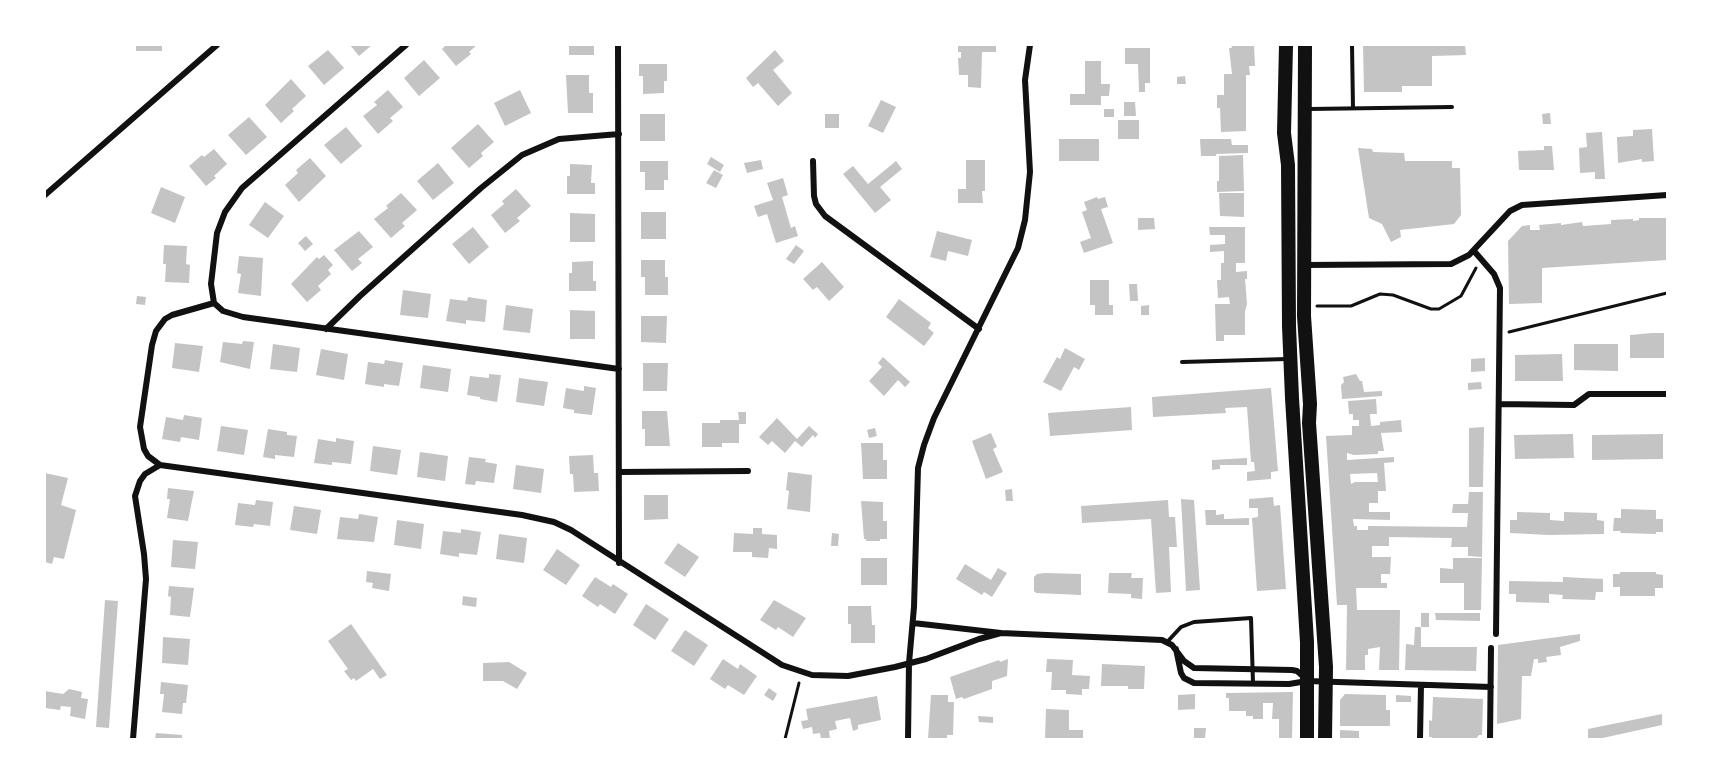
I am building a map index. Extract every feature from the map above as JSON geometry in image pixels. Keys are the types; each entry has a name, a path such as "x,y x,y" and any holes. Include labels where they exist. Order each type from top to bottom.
{"main road":[{"path":"1286,45 1294,109 1304,265 1309,423 1326,681 1325,739"},
{"path":"1305,45 1294,109 1284,133 1288,165 1290,359 1307,642 1307,739"}],"street":[{"path":"45,195 217,45"},
{"path":"405,45 235,196 225,212 217,233 211,285 213,303 228,314 619,369"},
{"path":"618,45 619,562"},
{"path":"908,739 916,501 920,462 934,418 1012,262 1025,220 1030,172 1025,80 1030,45"},
{"path":"326,329 481,188 522,155 559,139 619,134"},
{"path":"813,161 814,196 816,204 825,216 979,329"},
{"path":"1288,265 1451,264 1462,260 1474,251 1510,211 1522,205 1667,195"},
{"path":"1474,251 1498,282 1496,634"},
{"path":"213,303 172,315 160,325 153,338 140,435 148,456 160,465 535,517 554,522 571,530 769,657 802,673 822,677 848,676 909,663 1001,633"},
{"path":"1498,404 1574,405 1589,394 1667,394"},
{"path":"133,739 146,579 135,496 145,474 160,465"},
{"path":"620,472 748,471"},
{"path":"913,623 1001,633 1168,641 1184,661 1194,668 1297,671 1307,681"},
{"path":"1175,648 1179,668 1188,681 1194,683 1289,684 1326,681 1491,687"},
{"path":"1490,739 1491,648"},
{"path":"1420,685 1420,739"}],"lane":[{"path":"1352,45 1353,108"},
{"path":"1294,109 1452,107"},
{"path":"1182,362 1308,358"},
{"path":"1168,641 1181,627 1194,622 1251,618 1253,683"}],"path":[{"path":"1304,291 1318,307 1351,306 1380,294 1431,309 1439,309 1461,296 1480,258"},
{"path":"1499,335 1667,293"},
{"path":"785,739 802,673"}],"building":[{"path":"136,45 162,45 162,51 136,51"},
{"path":"350,45 372,45 359,56"},
{"path":"446,45 477,45 469,52 471,54 456,66 442,49"},
{"path":"569,45 594,45 594,55 569,55"},
{"path":"958,45 996,45 996,52 982,52 981,88 968,87 968,75 959,75 958,58 961,58 961,52 958,52"},
{"path":"1231,45 1254,45 1255,66 1249,66 1250,75 1246,75 1246,131 1221,132 1217,95 1224,95 1224,74 1232,74 1229,48 1232,48"},
{"path":"1363,45 1465,45 1466,55 1432,56 1432,86 1402,86 1402,92 1364,92"},
{"path":"1125,48 1150,48 1150,83 1145,83 1145,92 1139,92 1138,64 1125,64"},
{"path":"328,50 344,68 324,85 308,66"},
{"path":"775,50 784,61 773,70 792,93 778,106 758,83 753,87 746,78"},
{"path":"424,60 440,78 419,96 404,78"},
{"path":"1085,61 1101,61 1101,84 1110,84 1109,96 1101,96 1101,105 1070,105 1070,94 1085,94"},
{"path":"639,64 667,64 664,93 643,94 643,76 639,76"},
{"path":"566,75 589,75 589,93 593,93 593,113 568,113"},
{"path":"1185,76 1186,84 1177,84 1177,77"},
{"path":"291,79 306,96 281,123 265,105"},
{"path":"388,90 403,107 390,118 393,121 378,134 363,116 377,105 374,102"},
{"path":"520,90 531,113 505,126 494,103"},
{"path":"881,100 896,107 883,133 868,126"},
{"path":"1124,102 1135,102 1136,116 1124,116"},
{"path":"1104,109 1114,109 1114,117 1104,117"},
{"path":"1550,113 1551,124 1543,124 1542,114"},
{"path":"640,114 665,114 665,141 640,141"},
{"path":"825,114 839,114 839,128 825,128"},
{"path":"249,117 267,137 246,155 228,135"},
{"path":"1118,120 1139,120 1139,139 1118,139"},
{"path":"478,124 494,142 469,168 451,148"},
{"path":"346,127 362,146 341,164 324,145"},
{"path":"1652,129 1654,161 1642,162 1642,159 1618,163 1617,137 1633,136 1633,130"},
{"path":"1602,132 1605,179 1595,179 1595,172 1580,173 1579,148 1587,147 1586,133"},
{"path":"1059,139 1099,139 1099,161 1059,161"},
{"path":"1200,139 1231,139 1232,145 1248,145 1248,153 1201,156"},
{"path":"1544,146 1552,146 1554,170 1519,170 1518,151 1544,150"},
{"path":"1358,148 1372,149 1373,152 1404,153 1405,161 1452,161 1452,168 1460,168 1461,215 1454,224 1400,230 1401,237 1391,242 1382,224 1369,218"},
{"path":"214,149 227,164 206,186 189,166"},
{"path":"1243,155 1244,191 1217,192 1219,156"},
{"path":"711,157 724,165 720,172 707,164"},
{"path":"310,158 326,176 299,202 285,185 298,173 296,170"},
{"path":"761,160 763,169 747,173 744,163"},
{"path":"966,160 985,160 983,203 958,203 958,189 966,189"},
{"path":"640,161 668,161 668,180 664,180 664,190 645,190 645,172 640,172"},
{"path":"896,161 902,169 880,187 891,200 875,213 843,174 853,166 868,184"},
{"path":"438,163 454,183 433,200 417,181"},
{"path":"570,164 592,165 591,183 595,183 595,194 567,194"},
{"path":"714,170 723,175 716,188 706,183"},
{"path":"783,178 788,195 782,197 791,228 795,226 798,236 776,243 767,214 758,217 754,206 773,200 767,183"},
{"path":"161,187 185,197 175,223 151,213"},
{"path":"516,189 531,206 517,218 520,221 505,233 491,215"},
{"path":"401,193 417,210 402,223 405,226 391,238 374,219"},
{"path":"1219,193 1244,193 1244,217 1220,216"},
{"path":"1097,197 1098,199 1105,197 1108,207 1101,209 1113,243 1084,253 1080,242 1091,238 1082,212 1087,210 1084,202"},
{"path":"265,202 284,216 268,238 249,225"},
{"path":"641,212 666,212 666,239 641,239"},
{"path":"570,213 595,214 595,242 570,242"},
{"path":"1138,218 1154,218 1155,229 1138,230"},
{"path":"1639,218 1667,218 1667,260 1542,268 1542,303 1509,304 1508,241 1522,226 1530,225 1530,230 1540,230 1539,225 1582,222 1583,226 1611,224 1611,220 1633,219 1633,221"},
{"path":"473,227 489,247 469,264 452,244"},
{"path":"1209,227 1245,227 1245,263 1236,263 1236,272 1247,271 1245,335 1224,335 1224,341 1216,341 1215,304 1230,304 1229,297 1218,298 1217,280 1221,280 1224,251 1210,252 1210,245 1225,244 1225,235 1210,235"},
{"path":"359,231 373,247 358,259 362,263 352,271 334,250"},
{"path":"937,231 972,240 968,256 948,251 946,261 930,257"},
{"path":"306,236 313,244 305,251 298,243"},
{"path":"164,245 187,246 186,264 190,265 189,283 165,282"},
{"path":"796,245 804,251 794,264 786,259"},
{"path":"324,255 333,265 328,270 331,274 318,286 321,290 307,302 291,284 317,257 319,259"},
{"path":"239,256 263,258 261,296 238,293 241,274 237,273"},
{"path":"641,260 665,260 668,295 645,295 645,277 641,277"},
{"path":"593,261 593,281 596,281 596,291 569,291 569,273 572,273 572,262"},
{"path":"822,262 844,287 829,301 817,287 813,290 803,279"},
{"path":"1090,280 1109,280 1109,305 1113,305 1113,315 1095,315 1095,305 1090,305"},
{"path":"1129,284 1137,284 1138,301 1130,301"},
{"path":"403,290 431,294 428,318 400,315"},
{"path":"137,296 146,297 145,305 136,304"},
{"path":"468,297 487,300 485,322 466,320 466,324 446,321 450,299 467,301"},
{"path":"899,299 931,323 928,328 934,333 924,346 886,317"},
{"path":"506,305 533,309 530,333 503,330"},
{"path":"1149,305 1149,315 1141,315 1141,306"},
{"path":"570,310 595,311 595,339 570,339"},
{"path":"641,316 667,316 666,343 641,342"},
{"path":"1664,333 1664,358 1630,358 1630,335"},
{"path":"243,341 254,342 250,369 220,362 223,342 242,344"},
{"path":"175,343 203,346 199,372 172,368"},
{"path":"273,344 300,348 297,372 270,369"},
{"path":"1574,344 1618,344 1618,371 1574,370"},
{"path":"1065,348 1085,359 1079,370 1074,367 1061,391 1043,382 1057,357 1060,359"},
{"path":"321,349 348,354 344,380 316,375"},
{"path":"1562,354 1563,381 1515,381 1515,355"},
{"path":"883,357 910,382 905,387 898,380 884,396 869,381 882,367 878,363"},
{"path":"1485,358 1485,371 1471,372 1471,359"},
{"path":"385,360 403,363 399,386 384,384 384,387 365,384 368,362 384,364"},
{"path":"643,363 668,363 667,391 643,391"},
{"path":"423,365 451,369 448,392 420,388"},
{"path":"489,374 501,375 497,402 467,395 470,376 489,378"},
{"path":"1356,374 1362,381 1364,392 1382,391 1382,396 1342,399 1343,377"},
{"path":"519,378 548,382 544,406 516,402"},
{"path":"1481,382 1482,389 1468,390 1468,383"},
{"path":"584,386 596,388 592,415 574,413 574,410 563,408 566,388 584,391"},
{"path":"1271,388 1278,471 1271,472 1271,479 1247,481 1247,472 1255,471 1254,462 1251,462 1247,407 1225,408 1226,413 1153,417 1152,397"},
{"path":"1376,399 1377,414 1370,414 1371,426 1380,425 1380,422 1401,420 1402,432 1381,433 1384,451 1378,451 1378,454 1347,453 1347,460 1394,457 1394,462 1384,463 1386,491 1378,491 1378,503 1369,503 1369,512 1390,512 1390,520 1353,519 1357,530 1368,530 1368,526 1467,527 1468,513 1452,513 1453,504 1468,504 1469,492 1483,492 1482,557 1468,556 1468,547 1451,547 1452,538 1389,537 1389,546 1372,546 1372,557 1391,557 1390,574 1381,574 1381,583 1387,583 1387,588 1356,588 1357,610 1400,610 1399,670 1379,670 1380,647 1368,649 1368,655 1365,655 1365,670 1346,670 1347,605 1337,605 1326,436 1352,435 1352,426 1359,426 1359,420 1353,420 1353,414 1349,414 1348,401","holes":["1377,473 1378,482 1351,484 1350,474"]},
{"path":"1131,407 1132,430 1050,436 1048,413"},
{"path":"642,411 667,411 670,446 645,446"},
{"path":"738,412 746,412 746,424 739,424 739,443 722,443 722,447 702,447 702,423 739,420"},
{"path":"184,415 202,418 199,440 181,437 180,442 162,439 166,417 183,420"},
{"path":"777,418 797,439 809,426 818,434 815,438 813,435 802,447 795,441 785,453 772,441 768,445 759,437"},
{"path":"221,426 248,430 244,455 217,451"},
{"path":"1484,427 1483,487 1469,487 1469,428"},
{"path":"875,428 877,436 869,438 867,430"},
{"path":"268,429 297,436 294,457 275,455 275,459 263,457"},
{"path":"991,433 997,447 993,449 1003,472 986,479 972,441"},
{"path":"1573,434 1574,458 1515,459 1514,435"},
{"path":"1663,434 1663,459 1592,460 1592,435"},
{"path":"336,438 354,441 351,464 314,463 318,439 336,442"},
{"path":"861,443 883,443 883,460 887,460 887,479 863,479"},
{"path":"373,446 401,450 397,475 370,471"},
{"path":"420,452 448,456 445,481 417,477"},
{"path":"593,455 594,473 598,473 599,491 574,492 569,456"},
{"path":"469,457 486,459 485,462 497,464 494,483 476,481 475,485 465,484"},
{"path":"1247,458 1247,465 1220,465 1220,469 1212,470 1212,460"},
{"path":"516,465 544,469 541,493 513,489"},
{"path":"788,472 812,475 810,512 787,509"},
{"path":"45,473 68,478 61,505 76,510 64,559 54,557 52,564 45,562"},
{"path":"168,488 194,491 188,521 167,518 170,499 167,499"},
{"path":"1012,489 1013,501 1006,501 1005,490"},
{"path":"644,495 668,495 668,519 644,520"},
{"path":"1273,497 1274,506 1280,505 1286,589 1257,591 1252,518 1258,517 1258,508 1249,508 1249,499"},
{"path":"1181,499 1194,500 1200,590 1186,591"},
{"path":"256,500 273,502 270,526 235,525 238,503 255,505"},
{"path":"1168,500 1169,517 1175,517 1177,547 1169,547 1171,592 1156,593 1151,519 1082,523 1081,506"},
{"path":"861,501 883,502 883,521 887,521 887,539 866,541 864,539"},
{"path":"294,506 321,510 317,534 290,530"},
{"path":"1621,509 1656,510 1656,519 1663,519 1663,532 1656,532 1656,534 1613,531 1614,518 1621,518"},
{"path":"1205,510 1216,510 1216,515 1224,514 1224,519 1249,518 1249,525 1206,525"},
{"path":"1517,512 1550,513 1550,520 1564,521 1564,512 1597,513 1597,520 1604,521 1604,534 1510,533 1510,520 1517,520"},
{"path":"359,514 378,517 374,542 337,539 340,517 358,519"},
{"path":"397,520 424,524 421,549 394,545"},
{"path":"753,528 762,528 762,534 777,535 777,549 769,548 768,558 752,557 752,552 733,552 734,533 753,534"},
{"path":"461,529 481,532 477,555 459,553 459,557 440,554 443,531 461,533"},
{"path":"832,533 839,534 838,546 831,546"},
{"path":"499,534 527,538 524,563 496,559"},
{"path":"173,540 198,542 195,569 171,567"},
{"path":"678,543 699,557 685,577 664,563"},
{"path":"557,549 580,565 566,585 543,570"},
{"path":"861,558 887,558 887,585 861,585"},
{"path":"1453,558 1482,558 1481,610 1464,610 1464,583 1440,583 1440,568 1453,569"},
{"path":"965,564 991,580 998,568 1007,573 992,597 984,592 982,595 956,579"},
{"path":"367,571 391,574 389,591 372,588 373,583 366,582"},
{"path":"1620,572 1656,572 1656,574 1663,575 1663,588 1655,588 1655,596 1620,596 1620,587 1613,587 1613,574 1620,574"},
{"path":"1045,573 1081,574 1081,595 1036,593 1034,577"},
{"path":"1109,573 1132,573 1131,578 1143,578 1142,599 1131,598 1131,594 1108,593"},
{"path":"595,577 611,587 613,584 628,594 615,614 600,604 598,607 582,596"},
{"path":"1563,577 1603,579 1603,592 1596,592 1595,600 1562,599 1563,595 1549,594 1549,603 1516,602 1516,594 1509,594 1509,581 1563,582"},
{"path":"169,586 194,588 190,617 170,615"},
{"path":"463,596 477,598 476,607 462,605"},
{"path":"105,600 118,601 109,728 96,727"},
{"path":"774,600 806,618 793,637 778,627 776,630 760,620"},
{"path":"646,604 669,619 655,640 633,625"},
{"path":"848,606 871,606 872,625 875,625 875,643 851,643"},
{"path":"1421,613 1429,613 1429,627 1421,627"},
{"path":"1435,613 1480,613 1480,621 1436,620"},
{"path":"351,624 387,675 380,679 373,669 356,681 354,678 351,680 344,671 348,669 328,641"},
{"path":"1415,627 1421,627 1421,647 1477,647 1476,671 1405,670 1406,644 1414,645"},
{"path":"685,630 708,645 694,666 671,651"},
{"path":"1580,634 1580,641 1560,647 1561,655 1546,657 1547,662 1538,663 1538,659 1534,659 1531,676 1522,676 1521,719 1497,724 1498,645"},
{"path":"163,637 190,639 188,665 162,663"},
{"path":"723,659 738,669 740,664 757,676 744,695 728,685 725,689 710,679"},
{"path":"1008,659 1007,676 992,681 992,689 964,699 962,697 956,699 950,677"},
{"path":"1047,659 1073,660 1072,675 1090,676 1089,689 1082,689 1082,695 1066,694 1066,690 1051,690 1052,672 1046,672"},
{"path":"509,662 527,673 517,689 503,681 483,681 483,663"},
{"path":"1102,664 1145,666 1144,689 1128,689 1128,686 1101,686"},
{"path":"161,682 188,685 182,714 162,712 164,694 160,694"},
{"path":"769,688 777,694 773,701 764,695"},
{"path":"69,689 82,692 81,698 88,699 85,719 70,716 71,707 61,706 60,710 45,708 45,691 63,694"},
{"path":"1293,692 1292,739 1279,739 1279,719 1272,719 1273,703 1263,703 1263,719 1253,719 1253,716 1246,716 1246,711 1229,711 1229,698 1226,698 1226,693"},
{"path":"1195,694 1195,709 1178,710 1178,695"},
{"path":"1345,694 1386,695 1386,710 1390,710 1390,726 1340,726 1340,700"},
{"path":"931,695 948,695 948,702 954,702 953,735 947,735 947,739 928,739"},
{"path":"1396,695 1411,696 1411,702 1396,702"},
{"path":"877,696 881,720 858,725 858,729 853,731 850,718 835,721 837,729 829,731 830,739 821,739 820,733 813,734 812,727 803,729 801,721 808,720 806,709"},
{"path":"1433,697 1483,699 1482,735 1476,739 1432,739 1429,737"},
{"path":"1046,709 1069,710 1069,730 1083,730 1083,739 1045,739"},
{"path":"1662,714 1662,725 1598,739 1588,739 1588,729"},
{"path":"978,716 993,717 993,723 979,722"},
{"path":"1194,728 1206,728 1205,738 1194,738"},
{"path":"1340,730 1359,731 1359,739 1340,739"},
{"path":"156,733 182,735 182,739 155,739"}]}
